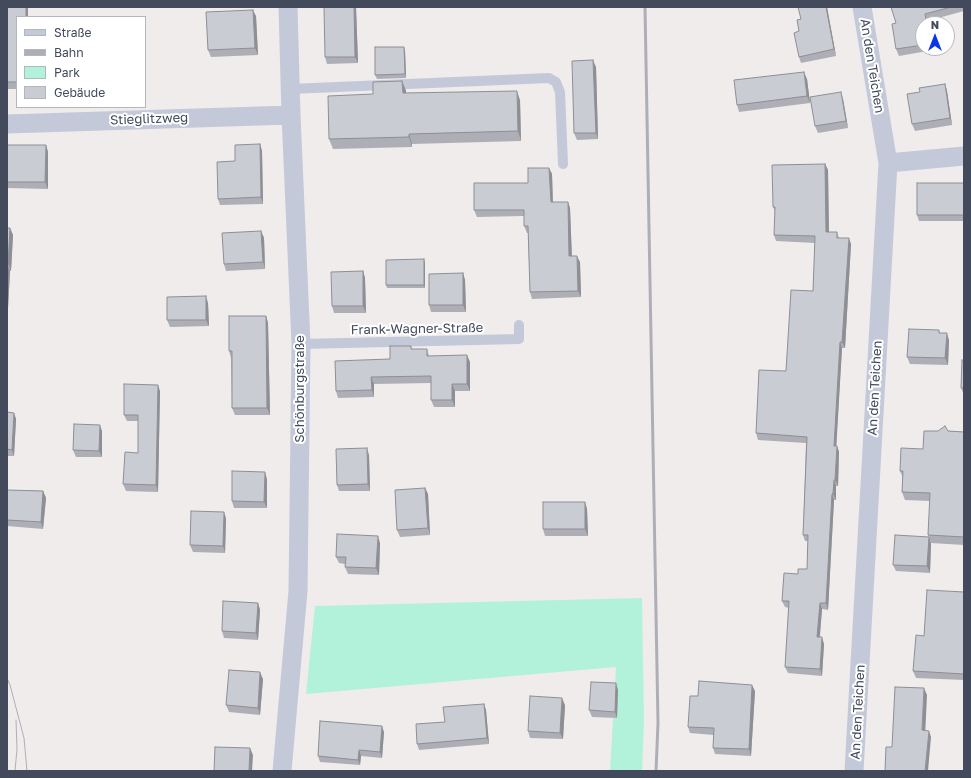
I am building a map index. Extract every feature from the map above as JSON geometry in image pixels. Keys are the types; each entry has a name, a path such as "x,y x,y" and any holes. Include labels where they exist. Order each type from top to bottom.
{"street":[{"name":"Schönburgstraße","path":"282,771 298,591 301,344 288,7"},
{"name":"An den Teichen","path":"854,771 888,163 862,7"},
{"name":"Stieglitzweg","path":"7,124 291,115"},
{"path":"888,163 964,156"}],"lane":[{"path":"290,89 549,78 556,82 560,92 563,164"},
{"name":"Frank-Wagner-Straße","path":"301,344 519,339 519,324"}],"green space":[{"path":"642,598 644,722 642,771 610,771 616,667 306,694 315,606"}],"building":[{"path":"7,7 26,7 26,16 16,16 16,82 7,82"},
{"path":"324,7 354,7 355,57 325,57"},
{"path":"798,7 826,7 834,49 799,57 794,33 799,31 797,20 801,19"},
{"path":"891,7 951,7 925,14 925,16 915,16 915,46 896,49 892,24 896,23"},
{"path":"253,10 255,48 208,50 206,12"},
{"path":"375,47 404,47 405,74 375,75"},
{"path":"593,60 596,133 574,133 572,61"},
{"path":"804,72 807,96 737,105 734,80"},
{"path":"402,81 403,93 517,91 518,131 409,134 409,137 329,139 328,96 373,94 373,82"},
{"path":"945,84 950,118 912,124 907,94 920,92 919,88"},
{"path":"841,92 846,121 815,126 810,97"},
{"path":"260,144 261,197 218,199 217,162 235,161 235,145"},
{"path":"7,145 46,145 45,182 7,182"},
{"path":"825,164 826,232 837,232 837,238 849,238 842,342 840,342 834,446 837,446 835,480 832,494 826,603 820,603 817,637 822,637 820,669 785,667 789,601 782,601 784,573 798,574 798,569 807,569 808,535 803,535 807,437 756,433 759,370 786,371 791,290 813,291 815,236 774,235 775,207 773,207 772,165"},
{"path":"528,168 549,168 551,202 568,202 569,256 577,256 578,291 530,292 528,226 524,226 524,210 474,210 474,183 528,183"},
{"path":"917,183 964,183 964,215 917,215"},
{"path":"7,228 10,228 8,264 7,264"},
{"path":"261,231 263,262 224,264 222,233"},
{"path":"424,259 424,285 386,285 386,260"},
{"path":"363,271 363,306 332,306 331,272"},
{"path":"463,273 463,305 429,305 429,274"},
{"path":"206,296 206,320 167,320 167,297"},
{"path":"229,316 266,316 267,408 232,408 232,351 229,351"},
{"path":"909,329 939,330 939,333 947,333 945,358 907,357"},
{"path":"390,346 411,346 411,349 427,349 427,356 467,355 467,384 452,384 452,400 431,400 431,376 371,377 372,390 336,391 335,361 390,359"},
{"path":"962,360 964,361 964,388 961,388"},
{"path":"124,384 158,385 156,485 123,484 125,452 138,453 138,415 124,415"},
{"path":"7,412 14,413 12,450 7,449"},
{"path":"74,424 100,425 99,451 73,450"},
{"path":"945,426 948,431 964,432 964,537 928,535 930,493 902,492 903,471 900,471 901,448 923,449 924,431 938,431"},
{"path":"367,448 368,484 337,485 336,449"},
{"path":"232,471 265,472 264,502 232,501"},
{"path":"425,488 428,528 397,530 395,490"},
{"path":"7,490 43,491 41,522 7,520"},
{"path":"543,502 585,502 585,529 543,529"},
{"path":"191,511 224,512 223,546 190,545"},
{"path":"337,534 378,536 376,568 345,567 346,557 336,557"},
{"path":"895,535 929,537 927,566 893,565"},
{"path":"927,590 964,592 964,674 913,671 916,635 924,636"},
{"path":"223,601 258,603 256,633 222,631"},
{"path":"229,670 260,672 258,708 226,705"},
{"path":"699,681 752,685 749,749 713,748 714,728 688,727 690,696 698,696"},
{"path":"591,682 616,683 615,712 589,710"},
{"path":"895,687 924,688 922,730 929,731 925,771 885,771 886,747 892,747"},
{"path":"530,696 562,698 560,733 528,731"},
{"path":"484,704 487,738 417,744 416,724 445,722 443,707"},
{"path":"320,721 382,726 380,752 359,750 358,760 318,756"},
{"path":"215,747 250,748 249,771 214,771"}],"tram line":[{"path":"7,678 24,738 27,771"},
{"path":"15,771 17,749 16,720"}],"railway":[{"path":"645,7 658,723 656,771"}]}
